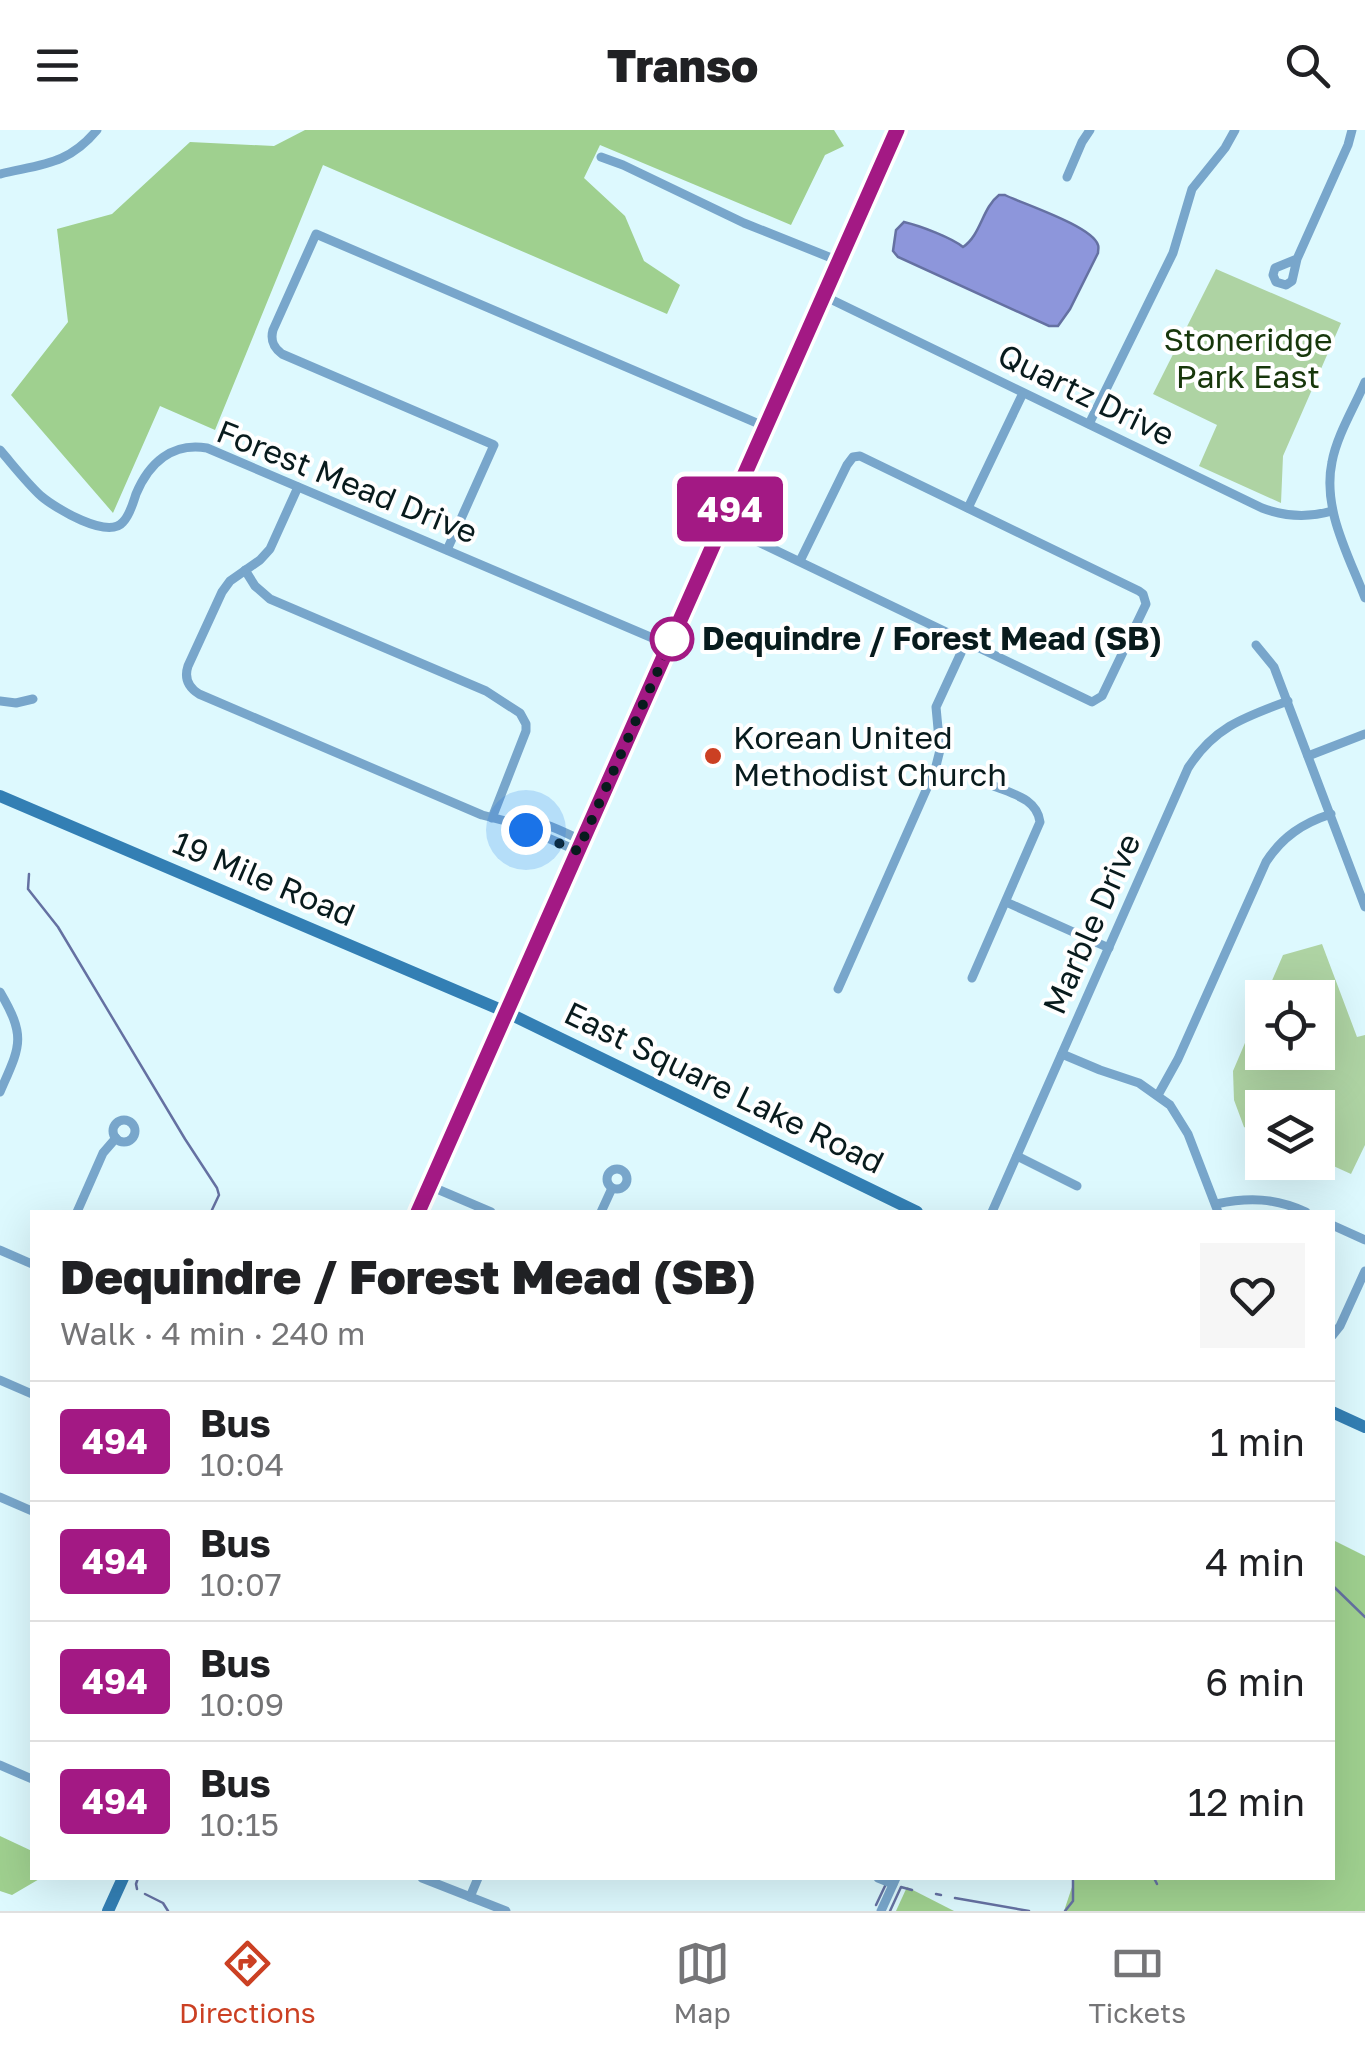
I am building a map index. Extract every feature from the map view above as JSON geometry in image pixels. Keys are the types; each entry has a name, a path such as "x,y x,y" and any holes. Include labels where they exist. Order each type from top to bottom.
{"main road":[{"path":"419,1210 897,130"},
{"name":"19 Mile Road","path":"0,796 506,1012"},
{"name":"East Square Lake Road","path":"506,1012 913,1210"},
{"path":"1335,1413 1365,1428"},
{"path":"108,1911 121,1880"}],"street":[{"path":"0,174 65,158 97,130"},
{"path":"1067,178 1090,130"},
{"path":"1090,424 1172,253 1192,189 1235,130"},
{"path":"1296,259 1352,130"},
{"path":"601,157 744,223 840,261"},
{"path":"448,550 494,445 282,354 272,343 273,330 316,234 766,427"},
{"name":"Quartz Drive","path":"824,296 1262,508 1296,516 1332,510"},
{"path":"1365,382 1331,464 1329,482 1332,510 1365,598"},
{"path":"968,508 1023,393"},
{"name":"Forest Mead Drive","path":"0,450 52,505 104,528 122,523 150,468 164,456 180,448 218,452 669,645"},
{"path":"723,524 800,562 1084,699 1096,701 1102,696 1146,599 1139,591 863,458 853,457 847,465 800,562"},
{"path":"298,486 270,549 222,592 188,666 188,682 199,694 492,818 514,823 539,822 580,846"},
{"path":"245,570 270,599 486,691 520,714 526,731 492,818"},
{"path":"838,989 936,770 940,750 936,707 966,642"},
{"path":"1256,646 1274,666 1365,907"},
{"path":"0,701 33,700"},
{"name":"Marble Drive","path":"993,1210 1184,778 1204,744 1238,720 1288,701"},
{"path":"1308,756 1365,734"},
{"path":"972,978 1038,829 1040,816 1032,804 994,786"},
{"path":"1158,1094 1178,1059 1266,862 1294,831 1330,814"},
{"path":"1006,902 1109,948"},
{"path":"0,992 19,1036 17,1053 0,1092"},
{"path":"1062,1054 1134,1080 1175,1110 1217,1208 1246,1198 1282,1202 1301,1210"},
{"path":"79,1210 104,1153 116,1138"},
{"path":"1017,1156 1077,1186"},
{"path":"430,1186 486,1210"},
{"path":"603,1210 612,1188"},
{"path":"1335,1226 1365,1240"},
{"path":"0,1250 30,1263"},
{"path":"1335,1332 1365,1271"},
{"path":"0,1380 30,1393"},
{"path":"0,1497 30,1510"},
{"path":"0,1765 30,1778"},
{"path":"427,1880 506,1911"},
{"path":"470,1897 477,1880"},
{"path":"881,1911 895,1881"}],"green space":[{"path":"305,130 834,130 844,146 825,155 791,225 600,145 584,178 625,216 644,261 680,285 667,314 323,165 215,430 160,406 113,513 11,395 68,322 57,229 112,214 190,142 274,146"},
{"name":"Stoneridge Park East","path":"1216,269 1341,323 1283,456 1281,503 1199,466 1217,425 1153,394"},
{"path":"1322,944 1357,1037 1365,1035 1365,1145 1351,1174 1335,1167 1335,1090 1245,1090 1245,1127 1234,1100 1233,1071 1245,1043 1245,1070 1335,1070 1335,980 1272,980 1283,955"},
{"path":"1335,1541 1365,1556 1365,1911 1064,1911 1074,1880 1335,1880"},
{"path":"0,1836 30,1850 30,1880 38,1880 12,1895 0,1891"},
{"path":"907,1887 954,1911 896,1911"}],"water":[{"path":"999,195 1071,223 1098,245 1098,253 1058,326 1049,326 898,257 893,251 896,230 904,222 963,247"}],"waterway":[{"path":"29,874 28,889 58,927 217,1188 219,1195 212,1210"},
{"path":"1335,1588 1365,1617"},
{"path":"137,1880 137,1889"},
{"path":"1065,1911 1073,1901 1073,1880"},
{"path":"1155,1880 1157,1884"},
{"path":"876,1905 885,1886"},
{"path":"890,1911 901,1887 912,1890"},
{"path":"145,1894 163,1903 168,1911"},
{"path":"936,1894 941,1895"},
{"path":"955,1898 1029,1911"}],"bus line":[{"name":"494","path":"419,1210 897,130"}],"place":[{"name":"Dequindre / Forest Mead (SB)","path":"672,639"},
{"name":"Korean United Methodist Church","path":"713,756"}],"route":[{"path":"526,830 578,851 672,639"}]}
